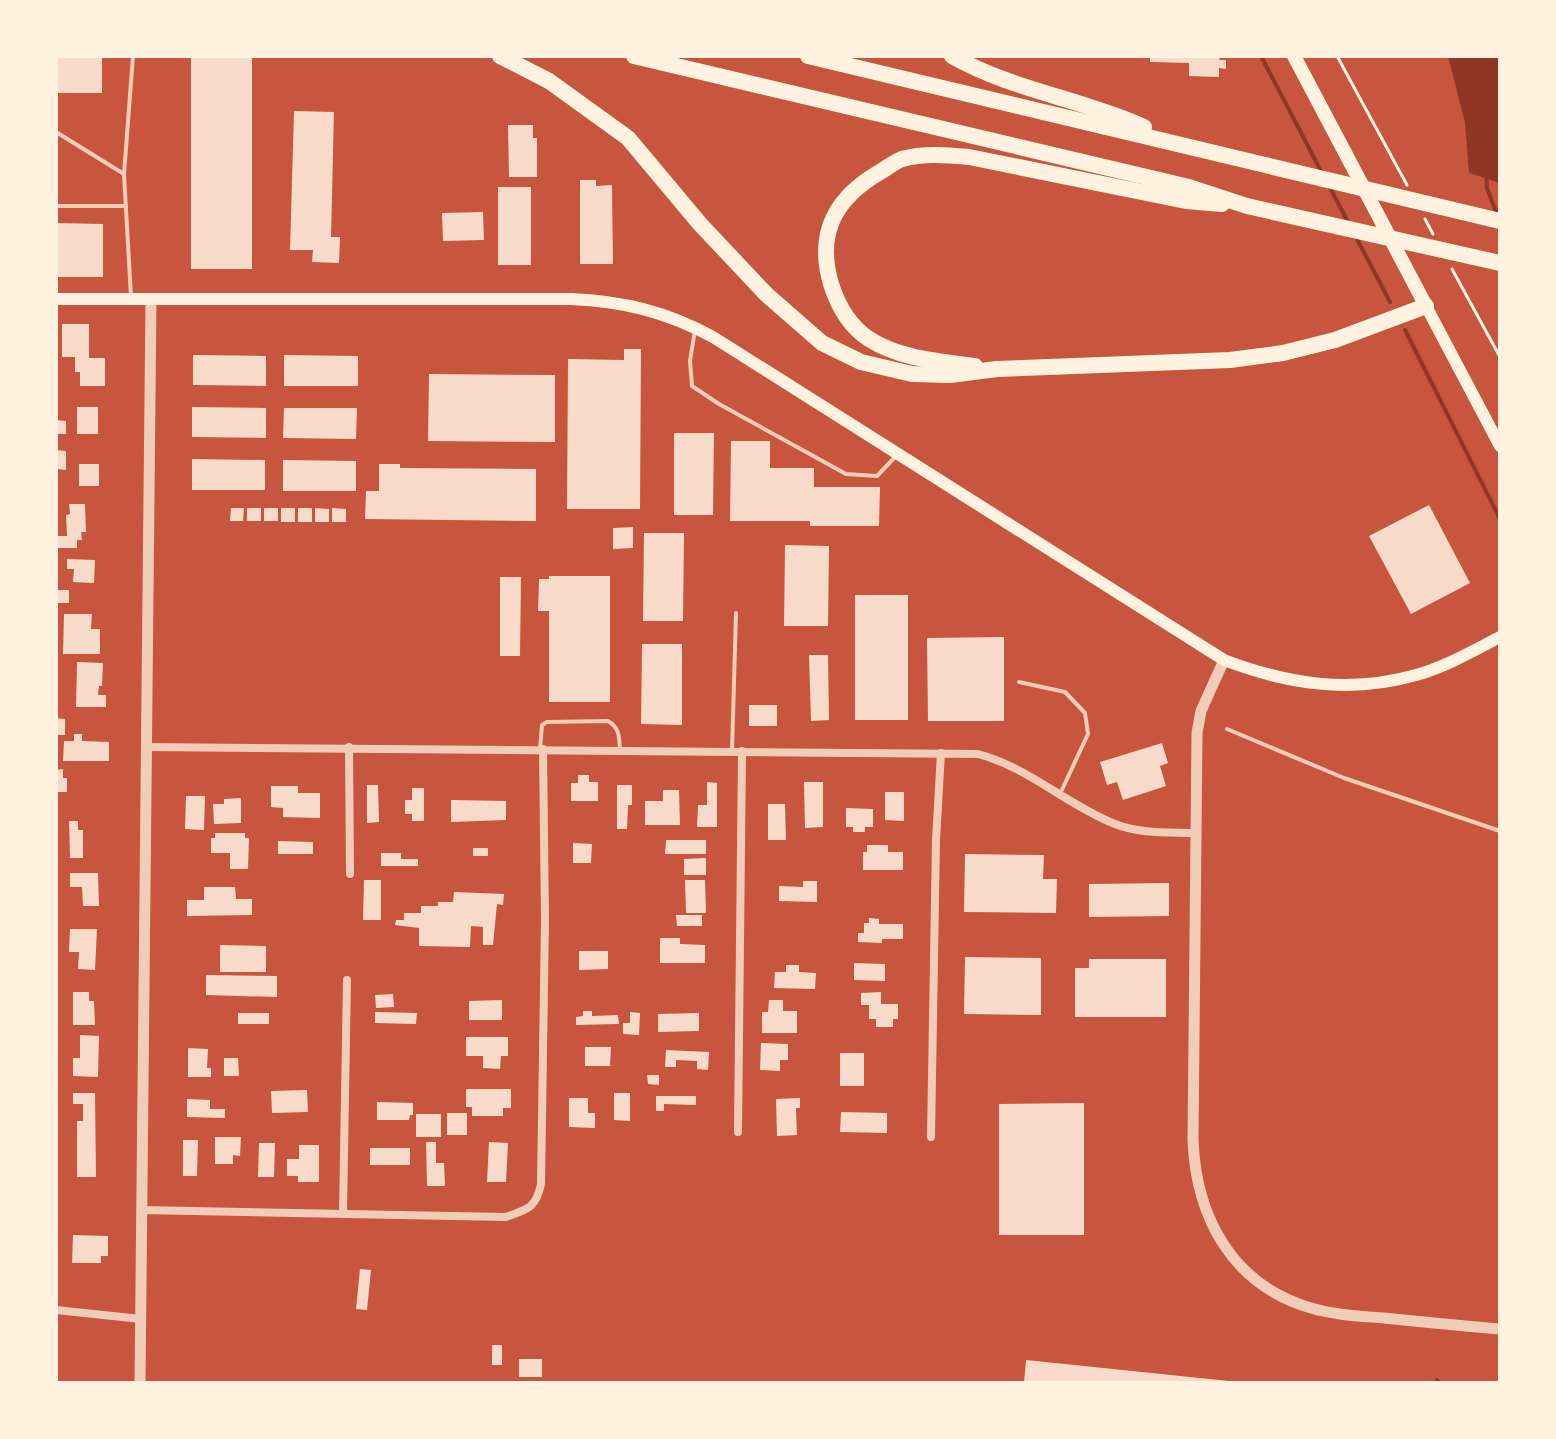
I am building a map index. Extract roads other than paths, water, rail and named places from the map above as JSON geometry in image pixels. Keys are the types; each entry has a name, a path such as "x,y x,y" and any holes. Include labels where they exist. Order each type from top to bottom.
{"highway":[{"path":"500,56 549,81 628,138 700,224 766,294 822,343 861,362 912,374 950,375 997,369 1230,360 1283,353 1335,340 1426,306"},
{"path":"634,56 1189,187 1296,218 1500,263"},
{"path":"808,56 1500,221"},
{"path":"952,56 971,67 1035,91 1122,117 1178,143"},
{"path":"997,369 921,359 889,351 850,323 836,303 825,263 827,233 836,210 866,180 901,160 935,154 969,157 1186,201 1247,206"}],"main road":[{"path":"1294,56 1500,446"},
{"path":"56,299 602,300 662,313 696,328 1224,660 1302,683 1359,685 1417,675 1500,637"}],"street":[{"path":"140,1383 151,299"},
{"path":"1224,660 1201,711 1197,733 1194,1164 1198,1193 1207,1217 1222,1244 1256,1280 1310,1308 1500,1329"},
{"path":"145,747 978,754 1002,760 1118,825 1145,832 1195,833"},
{"path":"349,747 350,874"},
{"path":"141,1210 506,1217 529,1209 538,1198 541,1184 545,920 542,749"},
{"path":"737,751 738,1132"},
{"path":"931,1137 941,753"},
{"path":"343,1213 347,980"},
{"path":"56,1310 141,1319"}],"lane":[{"path":"132,299 124,174 133,56"},
{"path":"56,132 124,174"},
{"path":"56,206 126,206"},
{"path":"696,328 690,361 692,386 719,404 846,474 877,476 899,454"},
{"path":"736,613 737,751"},
{"path":"1019,682 1065,692 1085,713 1088,734 1060,794"},
{"path":"542,749 542,725 547,722 608,721 615,725 619,733 620,750"},
{"path":"1227,729 1344,778 1500,831"}],"waterway":[{"path":"1261,56 1322,173"},
{"path":"1486,175 1487,188 1498,217"},
{"path":"1328,184 1348,222"},
{"path":"1356,237 1390,302"},
{"path":"1405,330 1500,519"}]}
